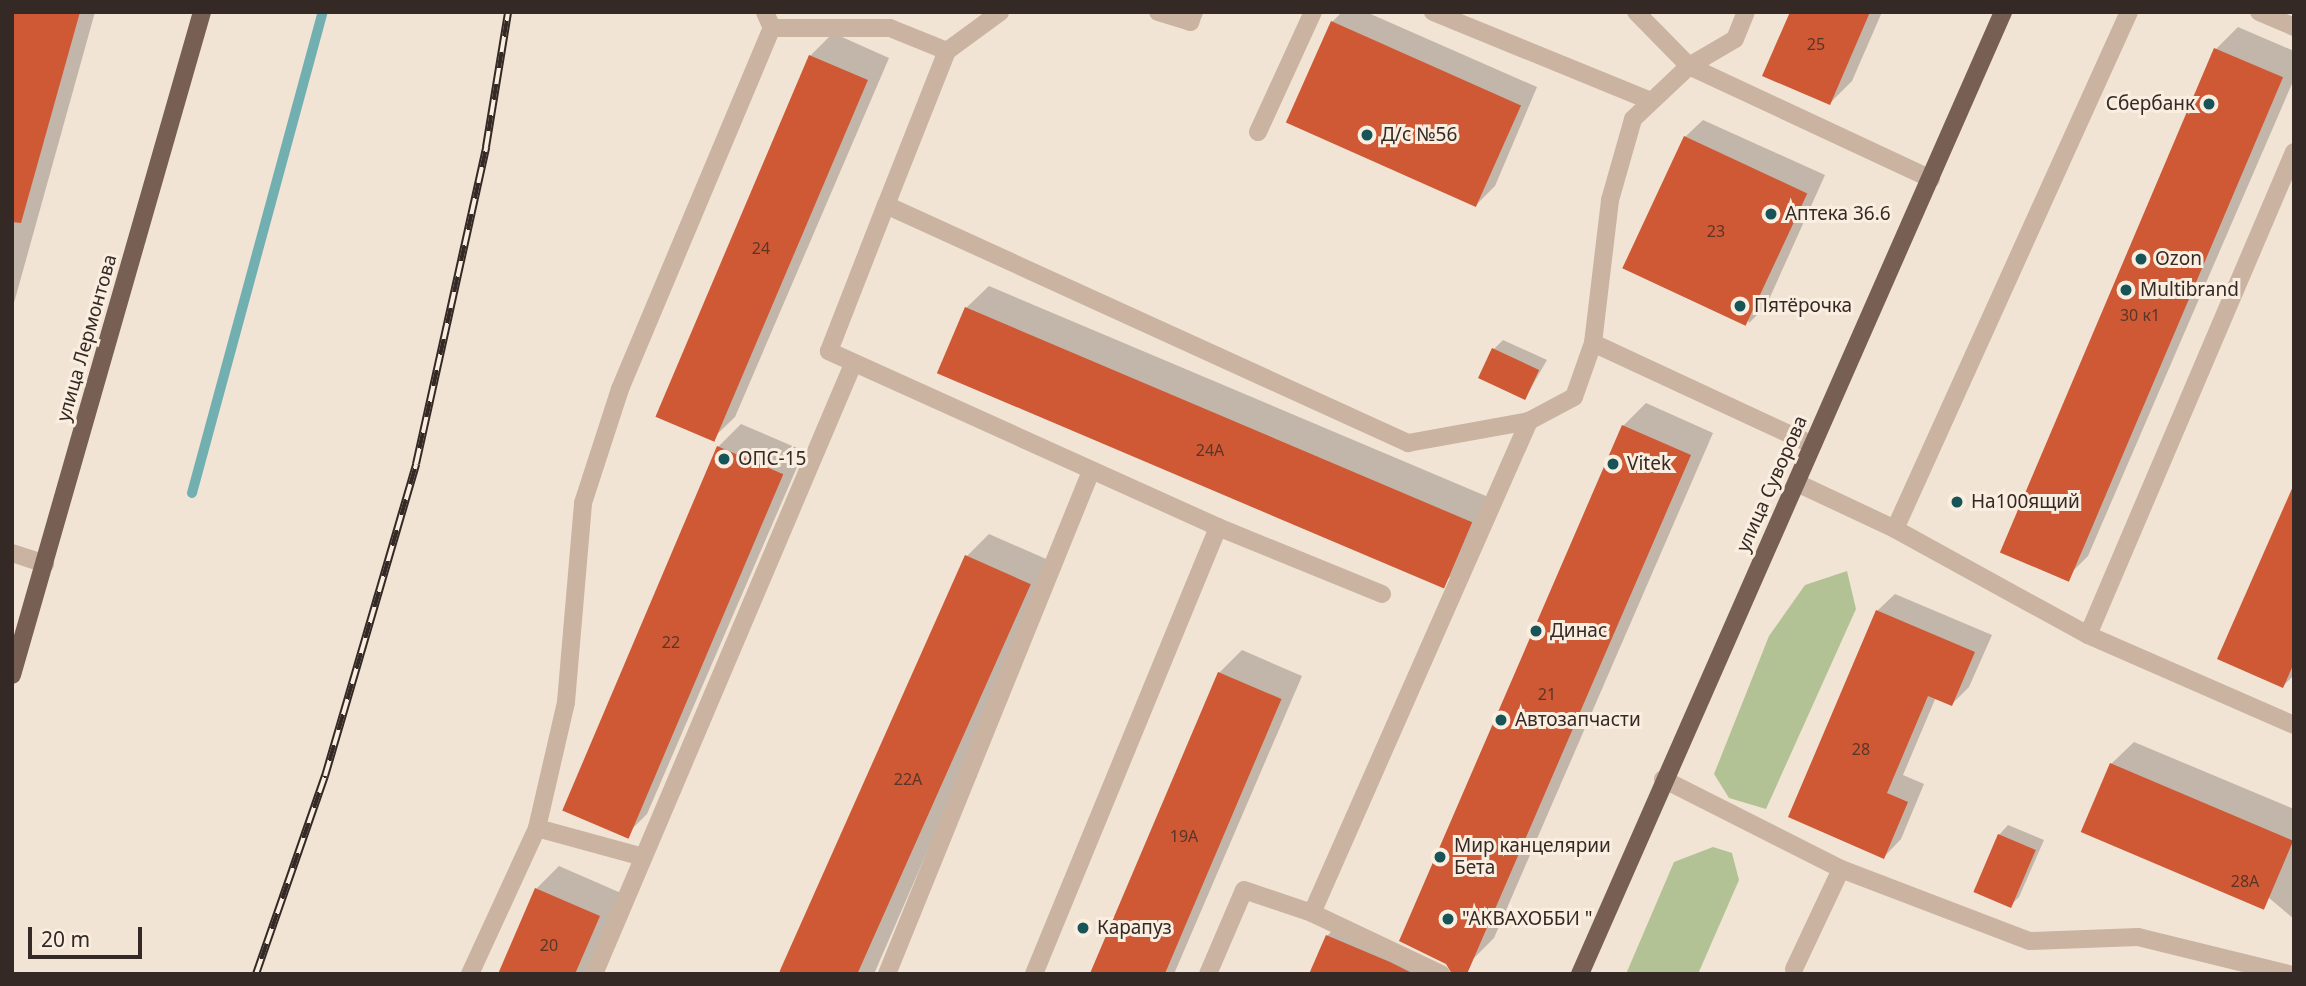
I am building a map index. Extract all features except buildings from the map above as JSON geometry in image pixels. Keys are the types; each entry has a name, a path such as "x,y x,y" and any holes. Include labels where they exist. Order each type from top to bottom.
{"main road":[{"name":"улица Лермонтова","path":"12,676 202,12"},
{"name":"улица Суворова","path":"1580,974 1663,779 1797,484 2003,12"}],"lane":[{"path":"1000,12 947,51 829,351 1218,527 1382,594"},
{"path":"1158,12 1190,22 1194,12"},
{"path":"1258,132 1313,12"},
{"path":"1433,12 1651,101"},
{"path":"1636,12 1689,66 1931,179"},
{"path":"887,205 1408,443 1529,421 1574,397 1593,343 1610,200 1633,119 1689,66 1735,39 1746,12"},
{"path":"1895,529 2129,12"},
{"path":"2259,12 2294,27"},
{"path":"470,974 537,828 566,702 583,503 620,389 768,20 893,20 947,51"},
{"path":"2088,635 2294,152"},
{"path":"1593,343 1813,445"},
{"path":"594,974 853,364"},
{"path":"1312,913 1529,421"},
{"path":"887,974 1091,471"},
{"path":"1797,484 1895,529 2088,635 2292,718"},
{"path":"1034,974 1218,527"},
{"path":"12,553 45,564"},
{"path":"1663,779 1841,869 2030,941 2138,937 2289,974"},
{"path":"537,828 643,857"},
{"path":"1794,969 1841,869"},
{"path":"1208,974 1244,890 1312,913 1441,974"}],"green space":[{"path":"1847,571 1856,609 1766,809 1729,798 1714,774 1769,636 1805,585"},
{"path":"1713,847 1732,853 1739,880 1698,974 1626,974 1674,862"}],"waterway":[{"path":"192,493 323,12"}],"railway":[{"path":"256,974 325,776 416,464 486,147 508,12"}],"place":[{"name":"Сбербанк","path":"2209,104"},
{"name":"Д/с №56","path":"1367,135"},
{"name":"Аптека 36.6","path":"1771,214"},
{"name":"Ozon","path":"2141,259"},
{"name":"Multibrand","path":"2126,290"},
{"name":"Пятёрочка","path":"1740,306"},
{"name":"ОПС-15","path":"724,459"},
{"name":"Vitek","path":"1613,464"},
{"name":"На100ящий","path":"1957,502"},
{"name":"Динас","path":"1536,631"},
{"name":"Автозапчасти","path":"1501,720"},
{"name":"Мир канцелярии Бета","path":"1440,857"},
{"name":"\"АКВАХОББИ \"","path":"1448,919"},
{"name":"Карапуз","path":"1083,928"}]}
